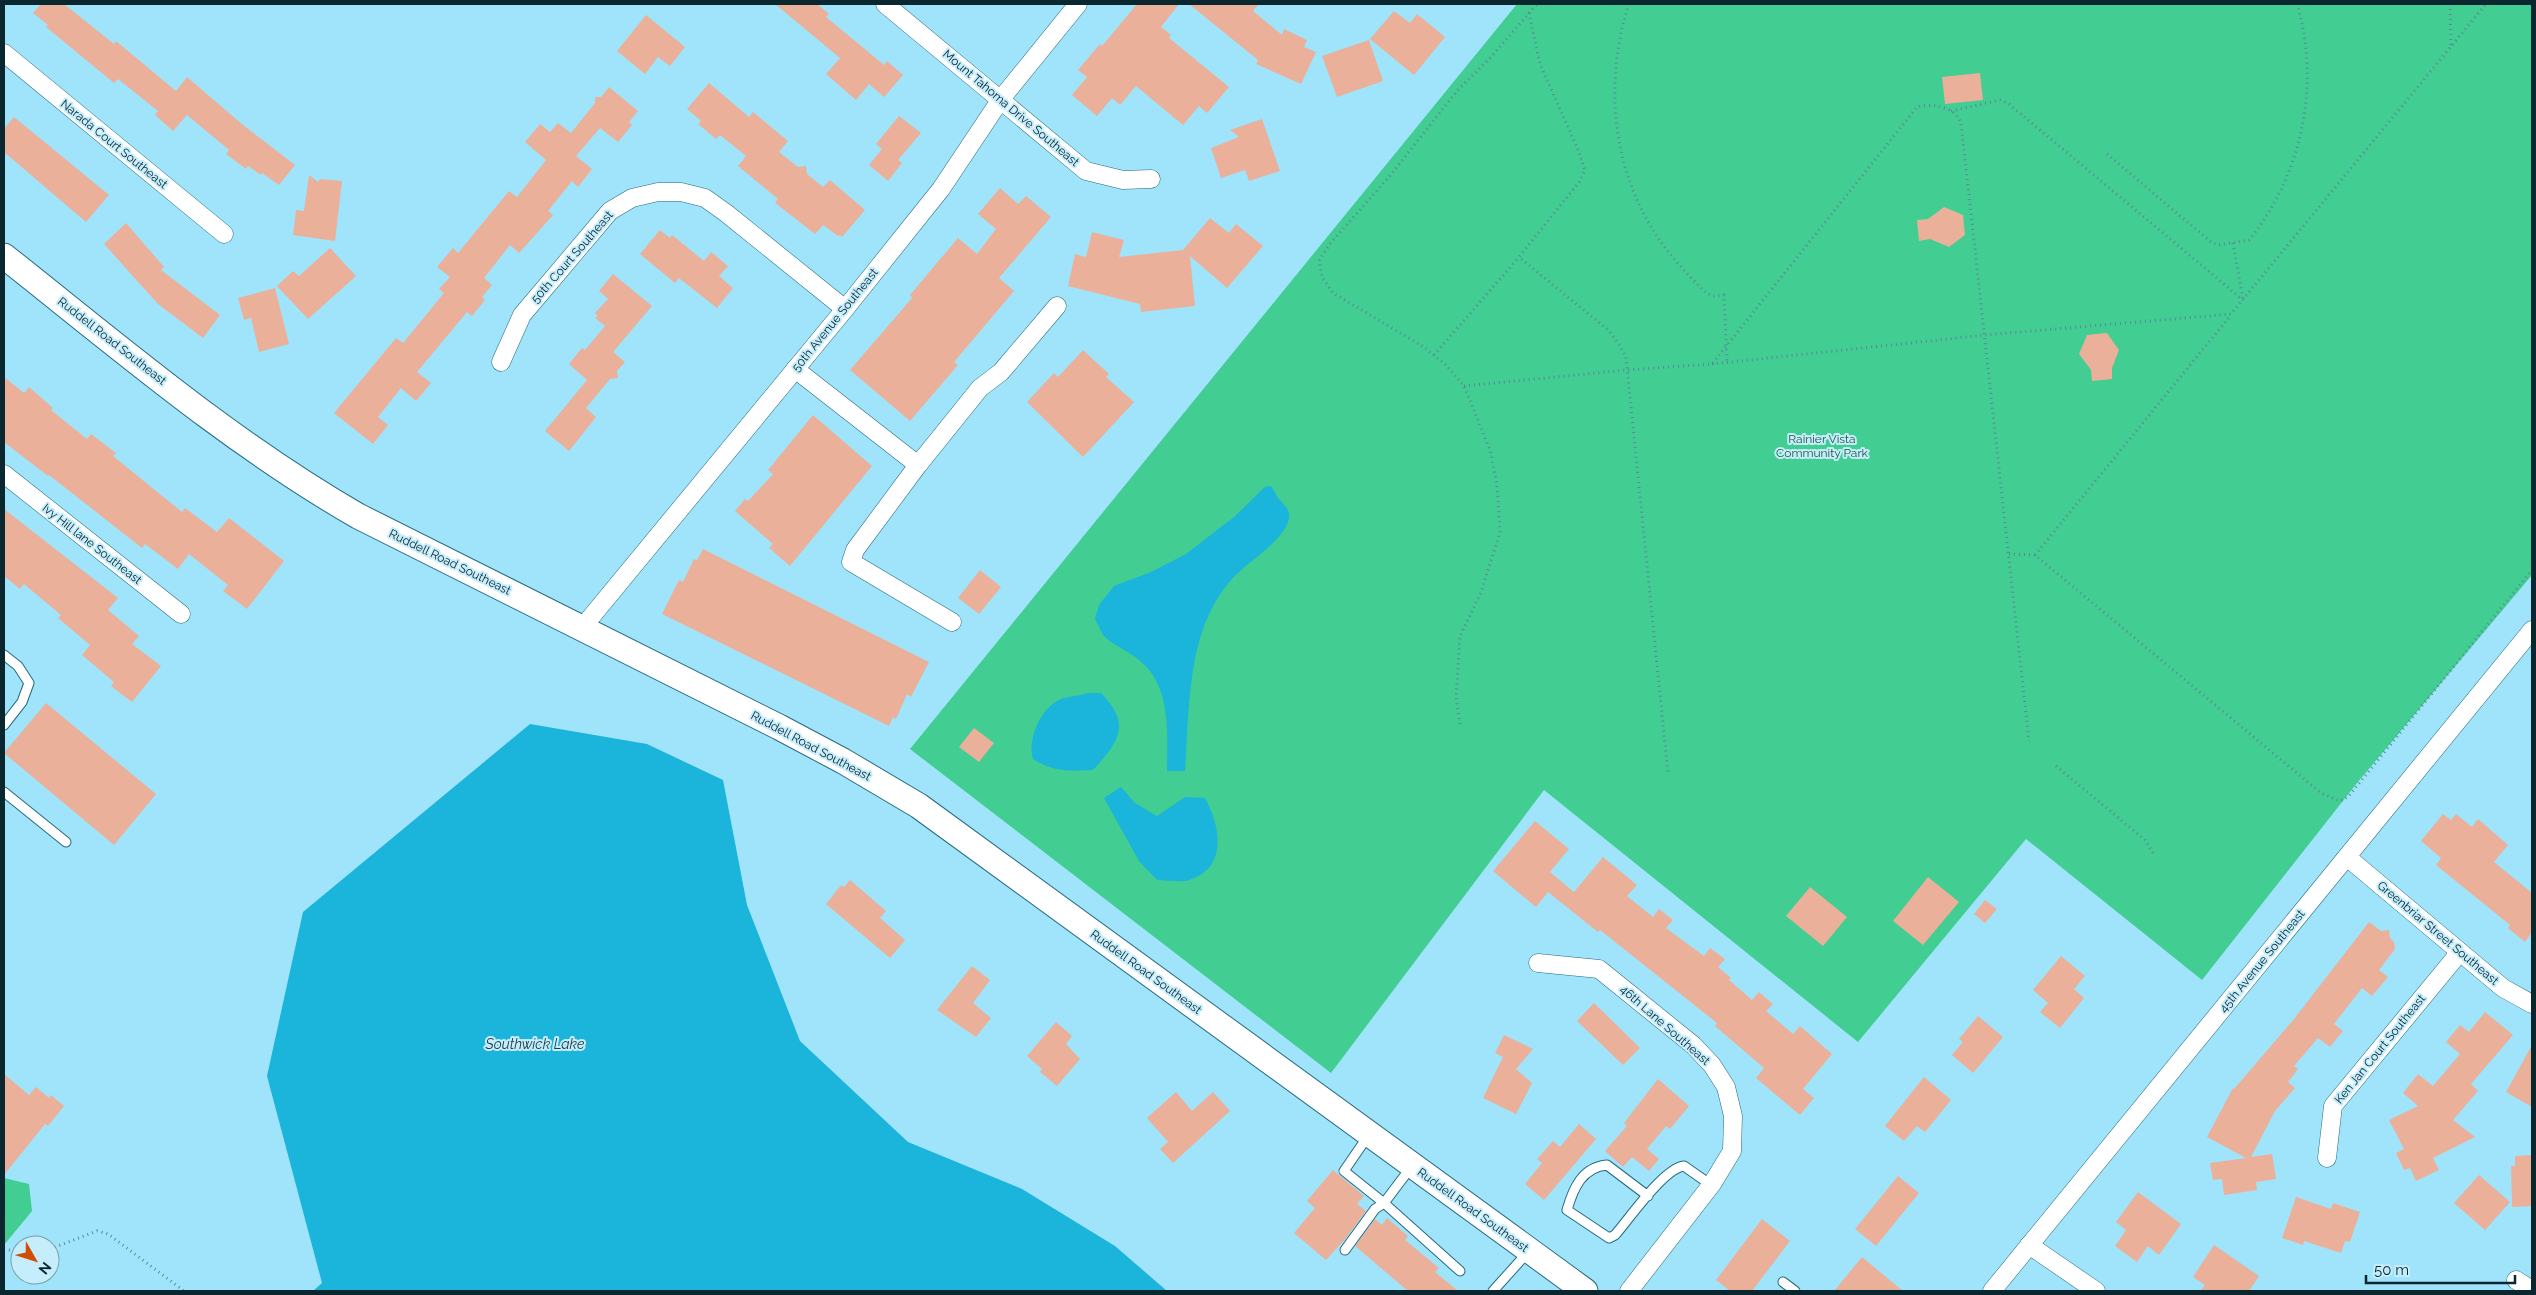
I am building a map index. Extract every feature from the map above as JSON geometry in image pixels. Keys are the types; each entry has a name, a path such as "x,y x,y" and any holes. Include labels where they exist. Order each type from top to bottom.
{"main road":[{"name":"Ruddell Road Southeast","path":"4,256 173,389 300,483 358,516 795,736 919,806 1585,1291"}],"street":[{"name":"Mount Tahoma Drive Southeast","path":"885,4 1086,170 1123,180 1150,179"},
{"name":"50th Avenue Southeast","path":"582,628 845,309 941,189 1001,99 1078,4"},
{"name":"Narada Court Southeast","path":"4,54 224,234"},
{"name":"50th Court Southeast","path":"501,362 522,315 610,211 632,198 658,192 681,192 705,198 845,309"},
{"path":"952,622 851,562 855,550 980,388 1001,372 1057,306"},
{"path":"795,369 918,466"},
{"name":"Ivy Hill lane Southeast","path":"4,474 181,614"},
{"name":"45th Avenue Southeast","path":"1992,1291 2532,630"},
{"name":"Greenbriar Street Southeast","path":"2347,857 2502,988 2532,1004"},
{"name":"Ken Jan Court Southeast","path":"2327,1158 2333,1106 2460,952"},
{"name":"46th Lane Southeast","path":"1538,964 1599,969 1693,1045 1712,1065 1726,1087 1733,1116 1732,1151 1711,1185 1629,1291"},
{"path":"2029,1245 2096,1291"},
{"path":"2516,1280 2532,1290"}],"lane":[{"path":"4,655 18,666 29,683 22,702 4,725"},
{"path":"4,792 66,842"},
{"path":"1369,1134 1344,1170 1460,1271"},
{"path":"1648,1196 1607,1165 1602,1165 1593,1169 1577,1183 1567,1210 1609,1238 1615,1235 1648,1196 1677,1166 1684,1166 1711,1185"},
{"path":"1345,1250 1412,1166"},
{"path":"1493,1291 1529,1251"},
{"path":"1783,1282 1794,1291"}],"path":[{"path":"1460,724 1456,697 1460,636 1481,592 1500,532 1499,499 1490,450 1464,386 1424,347 1333,294 1322,277 1319,261 1329,245 1389,177 1457,91 1491,57 1537,4"},
{"path":"1629,4 1618,47 1615,72 1616,127 1626,170 1650,225 1666,249 1706,293 1713,296 1724,295 1727,362"},
{"path":"2107,154 2212,242 2217,245 2249,240 2266,218 2293,162 2301,133 2308,66 2305,37 2297,4"},
{"path":"2450,4 2450,46"},
{"path":"2035,555 2486,4"},
{"path":"1434,355 1520,257 1579,182 1585,170 1579,152 1540,64 1529,13"},
{"path":"1712,364 1917,107 1926,104 1951,111 2000,100 2009,104 2243,300"},
{"path":"1951,111 1960,121 1963,141 2029,741"},
{"path":"2233,243 2243,300"},
{"path":"1520,257 1608,330 1626,357 1668,774"},
{"path":"1464,386 2231,314"},
{"path":"2009,554 2035,555 2321,793 2340,801 2348,797 2532,570"},
{"path":"2056,766 2145,840 2153,852"},
{"path":"60,1245 97,1231 108,1234 184,1291"}],"green space":[{"name":"Rainier Vista Community Park","path":"1517,4 2532,4 2532,575 2357,783 2202,980 2026,839 1858,1042 1544,790 1331,1073 910,749"},
{"path":"4,1178 29,1184 32,1211 12,1235 10,1235 4,1245"}],"water":[{"path":"1271,486 1286,507 1289,514 1288,522 1278,538 1232,579 1217,599 1206,621 1198,645 1193,670 1185,771 1167,771 1167,726 1162,697 1157,683 1150,671 1139,660 1111,642 1101,632 1095,619 1099,605 1114,586 1151,572 1186,554 1234,517 1265,487"},
{"path":"1088,693 1101,693 1111,704 1119,724 1115,741 1102,760 1093,770 1077,771 1062,770 1033,759 1032,742 1034,733 1037,724 1047,709 1061,699"},
{"name":"Southwick Lake","path":"530,724 647,744 723,780 747,905 800,1041 908,1142 1022,1189 1115,1246 1167,1291 313,1291 322,1283 267,1076 303,912"},
{"path":"1121,787 1135,803 1157,816 1185,797 1205,798 1214,821 1218,845 1216,856 1210,866 1202,874 1189,880 1157,880 1139,861 1104,798"}],"building":[{"path":"41,4 64,4 114,44 116,41 176,91 187,77 243,125 295,165 279,185 248,166 246,169 226,154 229,150 187,115 173,131 155,115 158,111 118,79 114,83 46,27 48,25 33,13"},
{"path":"775,4 817,4 829,14 826,17 884,65 887,61 903,75 884,97 869,84 856,100 826,74 840,58"},
{"path":"1137,4 1179,4 1161,27 1171,35 1169,38 1229,87 1207,113 1199,106 1183,125 1136,86 1120,105 1112,98 1097,116 1072,95 1087,77 1078,70 1100,44 1102,46"},
{"path":"1189,4 1259,4 1253,11 1282,35 1284,29 1307,40 1304,47 1316,52 1301,84 1256,64 1258,60"},
{"path":"1394,11 1410,23 1417,14 1445,37 1414,75 1370,39"},
{"path":"646,15 685,47 670,66 658,57 645,74 617,51"},
{"path":"1369,40 1383,81 1337,97 1322,56"},
{"path":"1980,73 1983,100 1945,104 1942,77"},
{"path":"709,83 749,117 753,112 788,141 779,152 798,167 806,166 807,174 823,187 830,180 865,210 842,237 823,225 815,234 775,203 778,199 738,166 746,156 720,135 716,139 698,124 701,121 687,109"},
{"path":"609,87 638,111 629,122 632,125 618,142 600,128 576,156 592,169 578,187 572,181 548,211 553,215 519,253 510,245 484,278 492,285 482,297 485,300 472,316 467,312 417,372 431,383 416,401 401,388 378,417 388,425 373,444 334,413 396,338 403,343 444,293 439,289 450,277 437,267 453,248 458,253 509,191 517,197 546,160 525,142 540,124 550,132 558,123 571,133 595,103 595,97 601,97"},
{"path":"899,116 921,133 898,160 902,163 888,181 869,165 882,149 876,144"},
{"path":"14,117 109,195 86,222 4,152 4,129"},
{"path":"1262,119 1280,171 1249,181 1245,170 1221,178 1211,148 1239,137 1230,130"},
{"path":"309,175 318,182 320,179 342,181 335,241 293,235 296,210 304,211"},
{"path":"1000,188 1018,204 1026,196 1051,217 999,278 1014,291 954,362 958,365 910,421 850,370 912,298 910,295 958,238 977,254 996,229 978,214"},
{"path":"1944,207 1963,215 1965,235 1949,247 1930,239 1919,241 1917,220 1928,219"},
{"path":"1210,218 1229,233 1236,224 1263,246 1227,288 1190,256 1195,306 1141,312 1140,304 1068,286 1075,254 1086,257 1092,232 1124,240 1119,257 1183,250"},
{"path":"126,223 164,267 161,270 220,315 203,338 158,304 104,244"},
{"path":"660,230 670,238 672,235 704,261 711,252 728,266 719,276 733,288 717,308 679,278 675,283 640,254"},
{"path":"330,248 356,276 308,319 277,286 293,271 299,276"},
{"path":"613,274 652,306 613,352 625,362 617,371 618,378 610,379 586,408 596,417 569,451 545,431 587,380 569,364 582,348 585,350 605,326 595,318 598,316 595,313 608,299 599,291"},
{"path":"275,288 289,344 259,352 251,318 244,320 238,298"},
{"path":"2107,333 2119,350 2112,368 2112,379 2092,381 2091,370 2079,354 2087,335"},
{"path":"1083,350 1109,374 1106,377 1134,402 1083,457 1027,402 1054,373 1058,377"},
{"path":"4,377 24,393 29,387 53,408 51,410 87,439 91,434 116,453 113,456 182,512 185,508 217,532 229,518 284,561 247,609 223,591 228,585 189,554 178,569 145,544 142,548 4,442"},
{"path":"813,415 872,466 790,566 769,548 773,544 735,511 745,499 748,501 773,474 768,470"},
{"path":"4,509 118,598 108,610 139,636 132,644 161,666 132,702 111,686 114,682 82,655 90,645 58,618 61,615 24,584 20,589 4,576"},
{"path":"703,549 929,662 911,697 907,694 896,719 893,717 889,726 662,614 679,580 683,582 694,559 697,560"},
{"path":"980,570 1001,587 979,614 958,598"},
{"path":"46,703 156,794 114,845 4,753"},
{"path":"974,728 994,743 979,762 959,747"},
{"path":"2443,814 2451,820 2456,814 2472,827 2478,819 2508,845 2494,862 2532,893 2532,932 2525,942 2508,928 2510,925 2436,865 2441,858 2421,841"},
{"path":"1535,821 1569,849 1550,872 1574,892 1603,857 1637,885 1627,896 1653,917 1659,909 1673,920 1666,928 1704,956 1710,948 1725,959 1718,967 1731,978 1729,980 1752,1000 1759,992 1773,1004 1766,1011 1793,1034 1800,1026 1832,1054 1803,1089 1814,1098 1800,1115 1756,1078 1764,1068 1715,1026 1717,1023 1600,930 1598,932 1548,892 1536,907 1493,871"},
{"path":"1928,877 1959,902 1923,945 1893,921"},
{"path":"850,880 886,911 880,918 905,940 890,958 826,904 841,885 844,887"},
{"path":"1810,887 1847,917 1823,946 1786,916"},
{"path":"1985,900 1997,909 1985,923 1974,914"},
{"path":"2369,922 2381,931 2389,930 2390,938 2394,942 2395,949 2379,970 2388,977 2372,996 2362,988 2334,1024 2343,1031 2330,1047 2318,1038 2294,1066 2298,1069 2288,1082 2295,1088 2275,1111 2251,1157 2272,1154 2276,1179 2256,1182 2257,1190 2224,1195 2222,1179 2213,1180 2210,1163 2246,1158 2207,1137 2233,1088 2294,1019"},
{"path":"2061,956 2085,976 2074,989 2084,998 2060,1028 2040,1012 2048,1003 2033,990"},
{"path":"972,966 990,980 973,1003 991,1018 976,1037 937,1010"},
{"path":"1594,1003 1640,1048 1623,1065 1577,1021"},
{"path":"2485,1012 2513,1035 2471,1084 2478,1091 2453,1120 2475,1137 2433,1158 2439,1170 2416,1181 2410,1168 2404,1170 2396,1153 2404,1149 2389,1120 2418,1106 2403,1093 2418,1074 2433,1086 2460,1054 2446,1042 2460,1025 2469,1032"},
{"path":"1978,1016 2003,1037 1973,1073 1952,1055 1963,1042 1959,1039"},
{"path":"1056,1022 1072,1036 1066,1044 1080,1059 1057,1086 1040,1072 1042,1069 1027,1056"},
{"path":"1504,1035 1533,1049 1516,1069 1532,1083 1516,1114 1483,1098 1503,1057 1495,1053"},
{"path":"2532,1045 2532,1107 2506,1092"},
{"path":"4,1074 29,1095 36,1087 49,1098 51,1095 64,1106 48,1126 45,1124 4,1175"},
{"path":"1924,1077 1951,1100 1925,1132 1917,1126 1904,1141 1885,1126"},
{"path":"1658,1079 1689,1106 1670,1129 1666,1126 1647,1149 1659,1159 1649,1171 1632,1157 1623,1167 1605,1151 1627,1126 1624,1123"},
{"path":"1176,1092 1192,1111 1213,1092 1230,1111 1173,1163 1160,1149 1168,1142 1147,1118"},
{"path":"1579,1124 1596,1139 1544,1200 1525,1184 1542,1163 1537,1159 1553,1141 1560,1147"},
{"path":"2532,1155 2532,1206 2512,1207 2511,1166 2515,1166 2515,1156"},
{"path":"1333,1170 1364,1196 1357,1204 1366,1211 1346,1238 1326,1260 1294,1233 1315,1208 1307,1201"},
{"path":"2479,1175 2510,1202 2485,1230 2454,1203"},
{"path":"1898,1176 1919,1193 1876,1246 1855,1229"},
{"path":"2138,1192 2181,1224 2159,1255 2148,1246 2137,1262 2115,1246 2126,1230 2116,1222"},
{"path":"2296,1197 2331,1209 2333,1203 2360,1212 2350,1242 2345,1241 2341,1253 2304,1241 2303,1245 2282,1238"},
{"path":"1387,1218 1408,1236 1405,1240 1439,1268 1435,1272 1458,1291 1408,1291 1355,1246 1375,1219 1382,1225"},
{"path":"1762,1219 1790,1241 1752,1291 1730,1291 1716,1280"},
{"path":"2214,1245 2259,1276 2249,1291 2200,1291 2205,1285 2193,1277"},
{"path":"1862,1257 1903,1291 1834,1291"}]}
